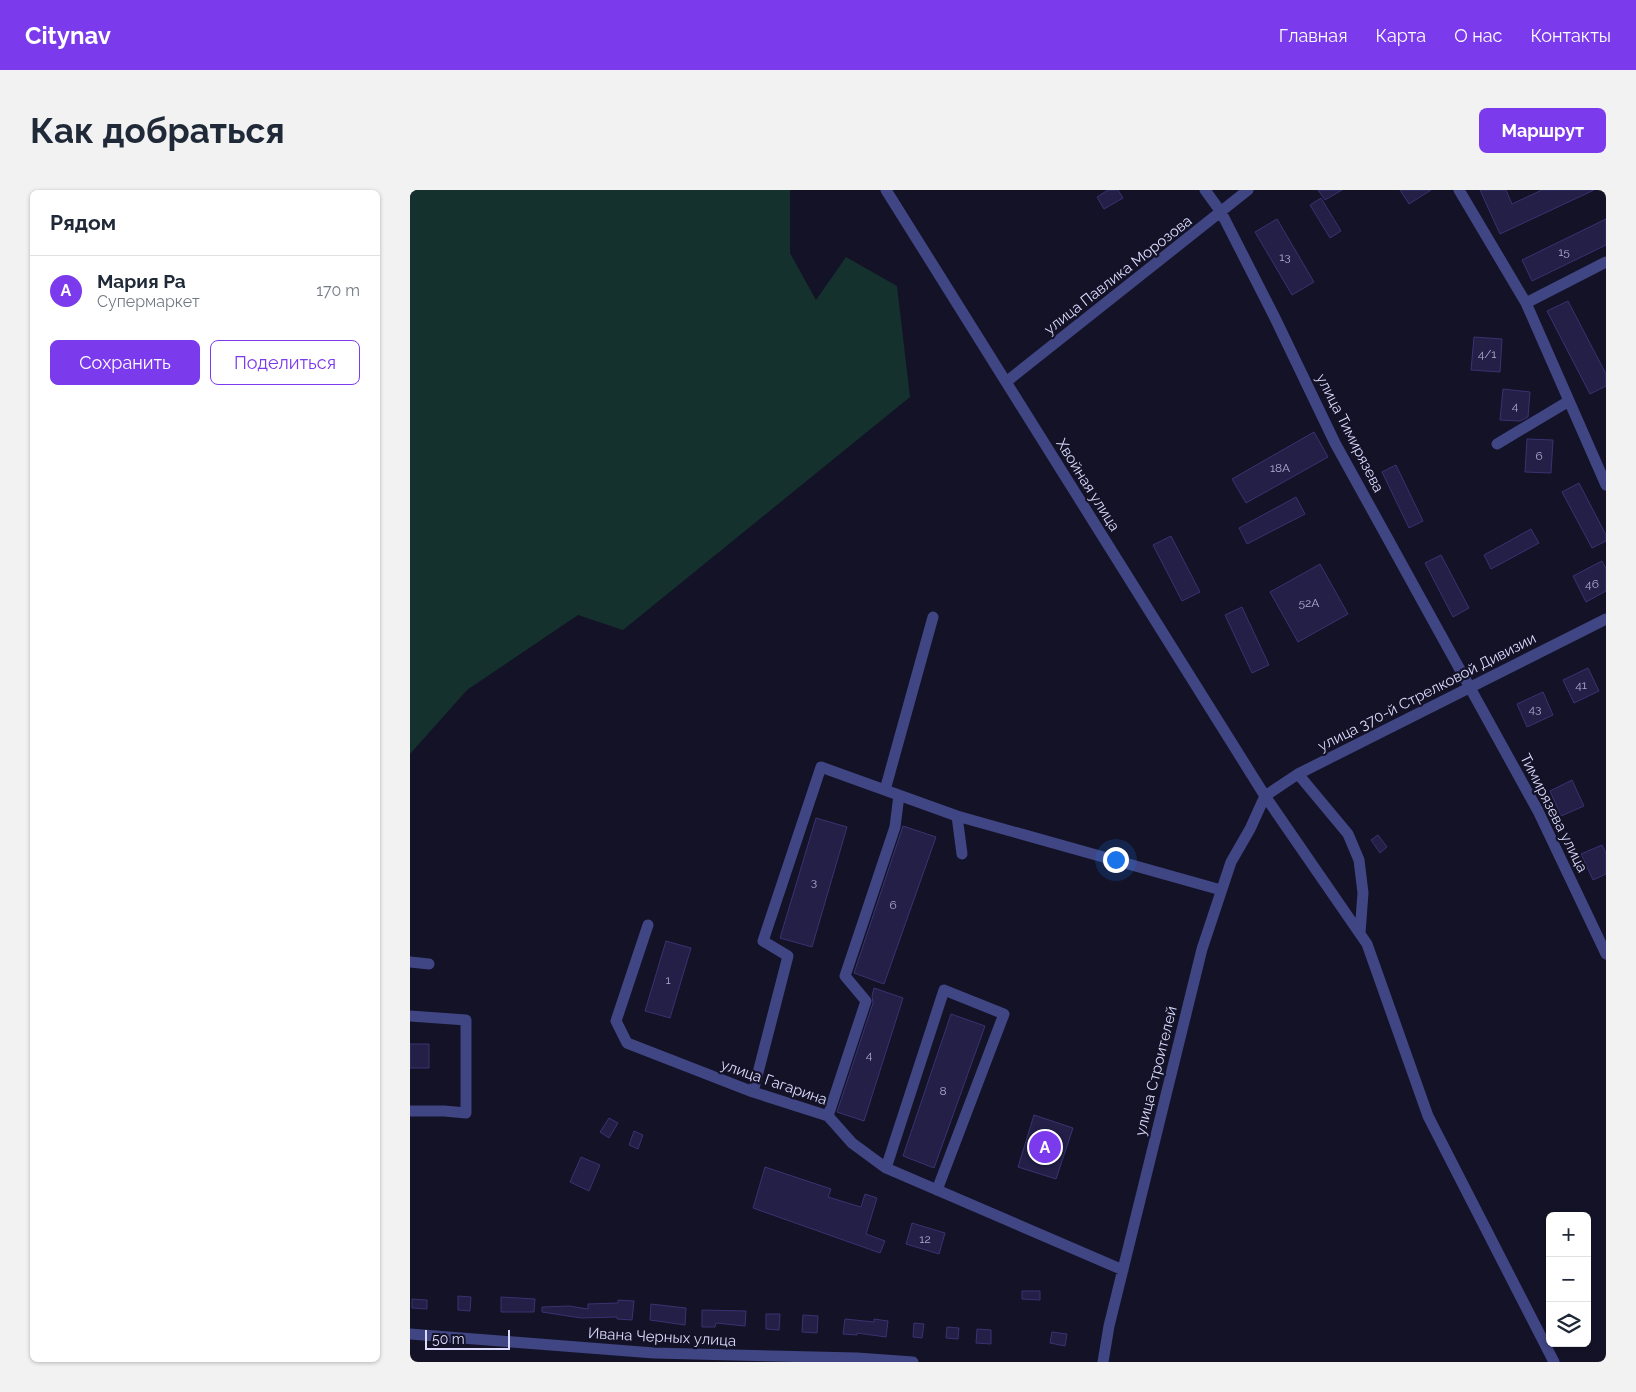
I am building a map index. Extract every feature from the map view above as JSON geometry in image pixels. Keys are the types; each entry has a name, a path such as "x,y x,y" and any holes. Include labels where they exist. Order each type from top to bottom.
{"street":[{"name":"Хвойная улица","path":"886,190 1265,796 1368,944 1428,1116 1554,1362"},
{"name":"улица Тимирязева","path":"1206,190 1221,212 1275,318 1335,443 1471,688"},
{"name":"улица Павлика Морозова","path":"1006,382 1248,190"},
{"path":"1459,190 1526,303 1606,485"},
{"path":"1526,303 1606,262"},
{"path":"1497,444 1569,401"},
{"path":"885,790 933,617"},
{"name":"улица 370-й Стрелковой Дивизии","path":"1265,796 1298,774 1606,619"},
{"name":"Тимирязева улица","path":"1471,688 1538,811 1606,954"},
{"path":"752,1092 788,956 763,941 821,767 957,816 1222,890"},
{"path":"1298,774 1348,834 1359,860 1363,893 1360,933"},
{"path":"828,1116 866,1001 845,976 895,827 899,795"},
{"name":"улица Строителей","path":"1104,1362 1109,1326 1202,949 1231,862 1250,829 1265,796"},
{"path":"957,816 962,854"},
{"name":"улица Гагарина","path":"648,925 616,1021 627,1043 752,1092 828,1116 852,1143 886,1168 1123,1270"},
{"path":"410,962 429,964"},
{"path":"886,1168 944,990 1004,1014 937,1190"},
{"path":"410,1016 466,1020 466,1113 410,1111"},
{"name":"Ивана Черных улица","path":"410,1334 654,1358 913,1362"}],"green space":[{"path":"410,190 790,190 790,253 816,300 846,257 897,286 910,397 623,630 578,615 467,690 410,754"}],"building":[{"path":"1108,190 1118,190 1123,198 1104,209 1097,197"},
{"path":"1318,190 1342,190 1325,200"},
{"path":"1400,190 1431,190 1409,204"},
{"path":"1480,190 1506,190 1512,204 1542,190 1594,190 1500,234"},
{"path":"1321,198 1341,231 1330,238 1310,205"},
{"path":"1277,219 1314,282 1292,295 1255,232"},
{"path":"1606,219 1606,245 1532,281 1522,260"},
{"path":"1568,301 1606,374 1606,386 1590,394 1547,311"},
{"path":"1474,337 1502,339 1500,372 1471,370"},
{"path":"1503,389 1530,392 1528,417 1520,421 1500,420"},
{"path":"1314,432 1328,457 1246,503 1232,479"},
{"path":"1527,439 1553,440 1551,473 1525,472"},
{"path":"1396,465 1423,521 1409,528 1382,472"},
{"path":"1579,483 1606,535 1606,541 1592,548 1562,492"},
{"path":"1296,497 1305,514 1247,544 1239,528"},
{"path":"1531,529 1539,543 1491,569 1484,555"},
{"path":"1171,536 1200,592 1182,601 1153,545"},
{"path":"1441,555 1469,608 1453,617 1425,563"},
{"path":"1602,561 1606,568 1606,591 1586,602 1573,576"},
{"path":"1320,564 1348,614 1298,642 1270,592"},
{"path":"1242,607 1269,665 1252,673 1225,615"},
{"path":"1588,668 1599,691 1574,703 1563,680"},
{"path":"1543,692 1553,715 1527,727 1517,704"},
{"path":"1572,780 1584,806 1561,816 1550,791"},
{"path":"816,818 847,827 812,947 780,938"},
{"path":"903,826 936,837 884,984 854,973"},
{"path":"1378,835 1387,847 1380,853 1371,840"},
{"path":"1602,845 1606,853 1606,874 1593,880 1581,854"},
{"path":"666,941 691,948 670,1018 645,1011"},
{"path":"874,988 903,998 864,1121 837,1112 873,1003"},
{"path":"951,1014 985,1026 934,1168 903,1156"},
{"path":"410,1044 429,1044 429,1068 410,1068"},
{"path":"1034,1115 1073,1128 1056,1179 1018,1167"},
{"path":"609,1118 618,1123 609,1138 600,1132"},
{"path":"634,1131 643,1135 638,1149 629,1145"},
{"path":"581,1157 600,1165 589,1191 570,1182"},
{"path":"765,1167 831,1189 828,1197 861,1207 865,1194 877,1198 866,1234 885,1241 880,1253 753,1208"},
{"path":"912,1223 945,1233 939,1254 906,1244"},
{"path":"1022,1291 1040,1291 1040,1300 1022,1299"},
{"path":"458,1296 471,1297 470,1311 458,1310"},
{"path":"501,1297 535,1299 534,1312 501,1312"},
{"path":"412,1299 427,1300 427,1309 412,1308"},
{"path":"618,1300 634,1301 632,1320 617,1319 617,1317 581,1318 542,1312 542,1307 569,1306 588,1309 588,1304 618,1303"},
{"path":"651,1304 686,1308 685,1325 650,1320"},
{"path":"702,1310 746,1311 745,1326 716,1323 715,1327 702,1327"},
{"path":"766,1314 780,1314 779,1330 766,1329"},
{"path":"803,1315 818,1316 817,1333 802,1332"},
{"path":"845,1319 874,1322 874,1319 888,1321 886,1337 857,1333 857,1335 843,1334"},
{"path":"914,1323 924,1324 922,1338 913,1337"},
{"path":"947,1327 959,1328 958,1339 946,1338"},
{"path":"977,1329 991,1330 991,1344 976,1343"},
{"path":"1052,1332 1067,1334 1065,1346 1050,1343"}],"place":[{"name":"Мария Ра","path":"1045,1147"}]}
